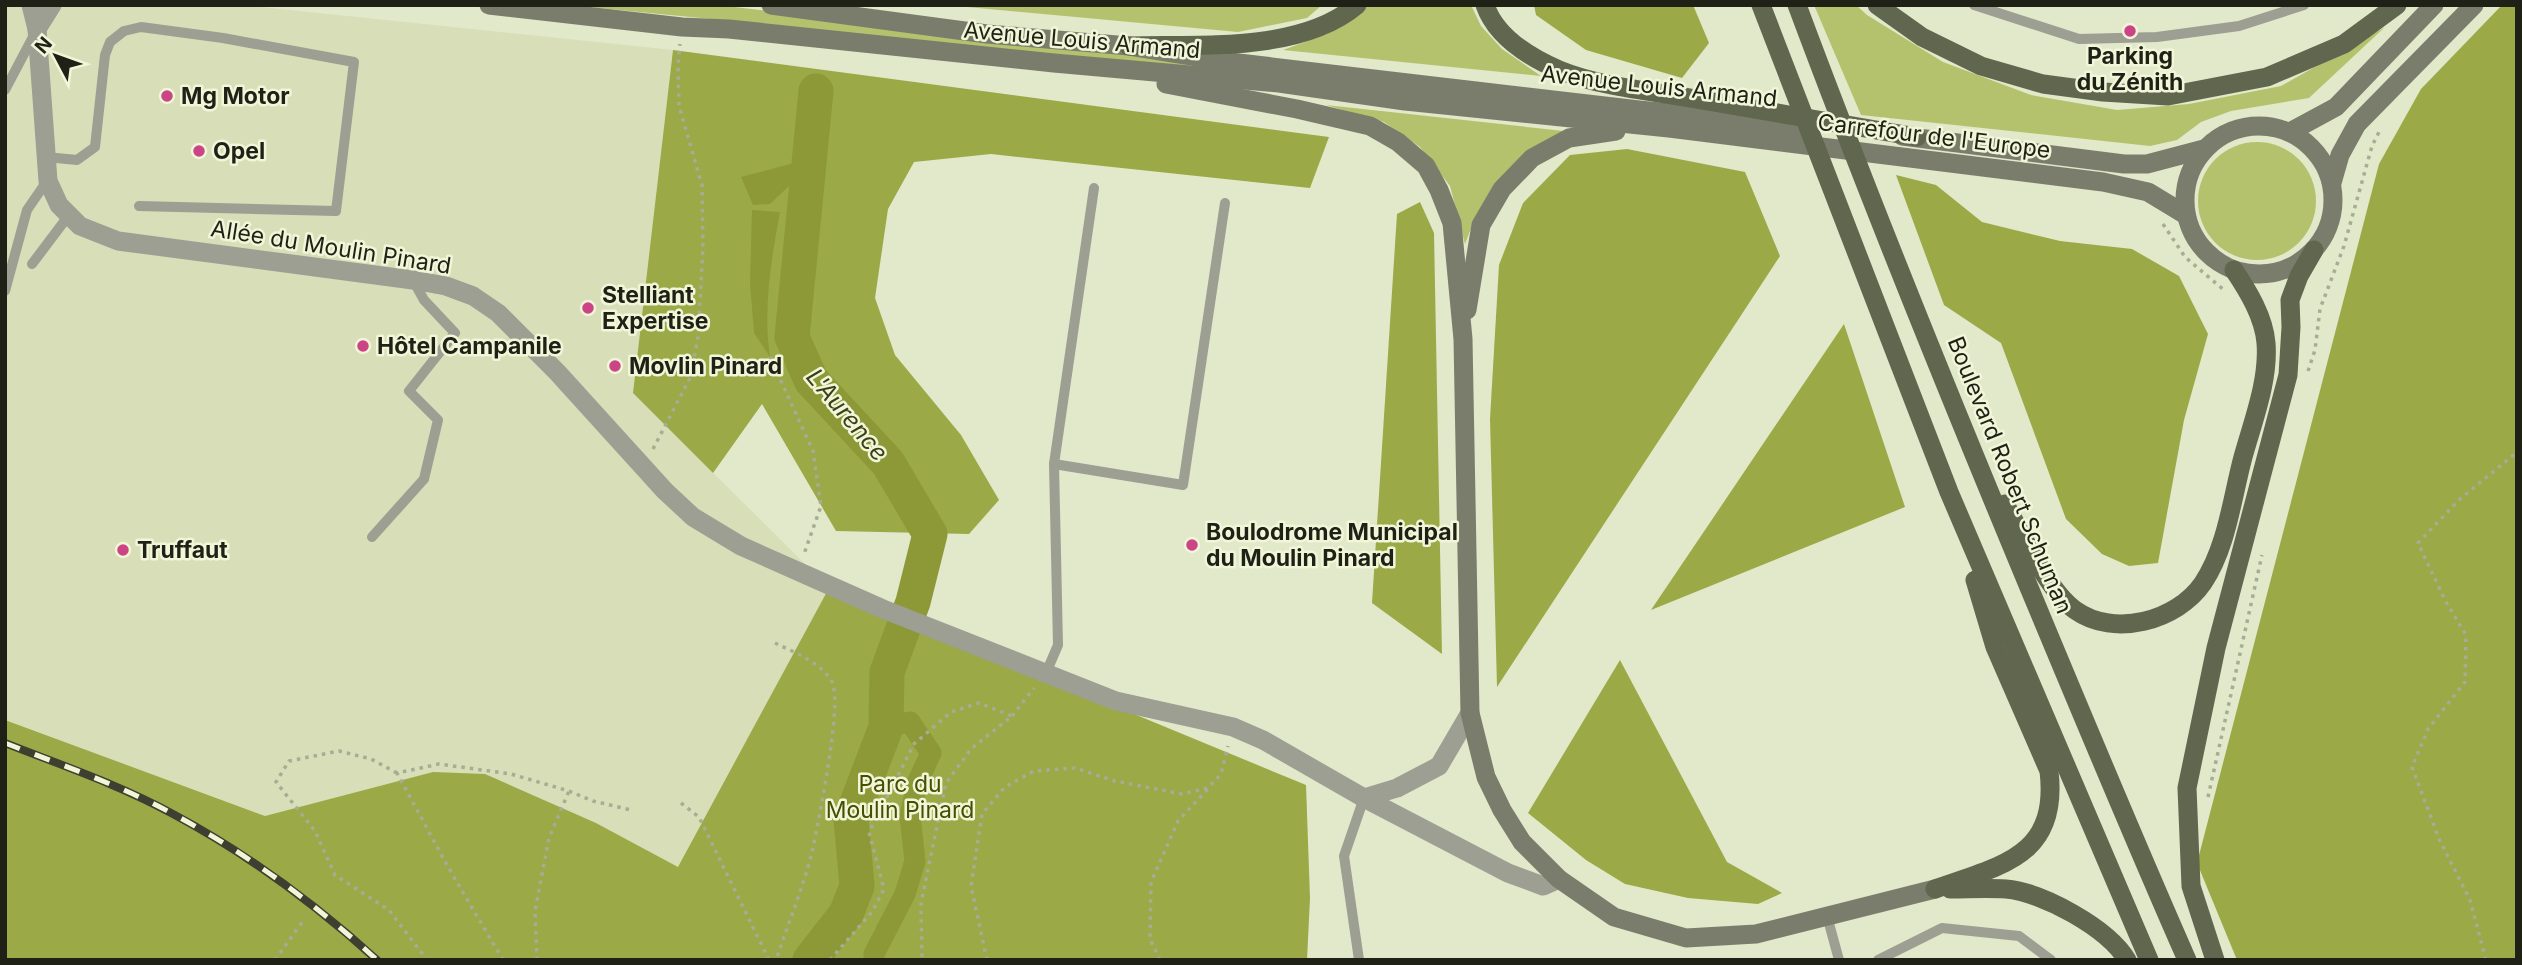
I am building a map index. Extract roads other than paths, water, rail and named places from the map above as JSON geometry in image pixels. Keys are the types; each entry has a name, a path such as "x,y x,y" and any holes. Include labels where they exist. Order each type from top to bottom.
{"main road":[{"name":"Avenue Louis Armand","path":"489,5 682,27 729,29 1279,83 1405,102 1670,128"},
{"name":"Avenue Louis Armand","path":"771,5 988,34 1129,46 1230,62 1571,102 1917,137"},
{"path":"1129,46 1265,42 1293,37 1325,24 1357,5"},
{"path":"1485,5 1489,16 1508,39 1533,58 1562,71 1617,85 1917,137"},
{"path":"1758,5 1790,78 1949,492 2149,960"},
{"name":"Boulevard Robert Schuman","path":"1797,5 1968,441 2130,831 2187,960"},
{"path":"1877,5 1922,37 1981,66 2043,84 2103,92 2168,96 2267,77 2344,44 2397,5"},
{"path":"2290,132 2336,107 2434,5"},
{"path":"2332,183 2340,155 2357,124 2474,5"},
{"path":"1054,63 1297,108 1370,125 1398,142 1426,166 1452,223 1463,339 1470,713 1486,777 1522,842 1559,879 1614,917 1686,938 1756,934 1935,889 2013,861 2039,837 2049,810 2049,771 1995,647 1949,492"},
{"name":"Carrefour de l'Europe","path":"2268,125 2290,132 2309,144 2323,162 2332,183 2334,201 2331,219 2314,250 2297,264 2277,272 2256,274 2234,270 2203,249 2192,233 2186,215 2185,197 2194,164 2204,149 2222,135 2244,127 2268,125"},
{"path":"1463,339 1481,225 1502,190 1532,158 1569,138 1613,131 1670,128"},
{"name":"Carrefour de l'Europe","path":"1670,128 2131,187 2148,192 2186,215"},
{"name":"Carrefour de l'Europe","path":"1917,137 2124,164 2147,164 2204,149"},
{"path":"2215,960 2190,886 2187,788 2216,648 2288,375 2290,300 2299,276 2314,250"},
{"path":"1968,441 2055,590 2075,610 2104,623 2140,623 2179,607 2202,584 2218,551 2264,379 2266,342 2255,306 2234,270"},
{"path":"1935,889 2008,889 2061,906 2094,927 2127,960"}],"street":[{"name":"Allée du Moulin Pinard","path":"32,5 37,29 48,181 59,205 80,226 118,241 413,280 446,286 473,296 498,313 557,372 665,491 694,517 741,546 883,608 1116,701 1233,727 1263,740 1364,798 1508,873 1543,886 1559,879"},
{"name":"Allée du Moulin Pinard","path":"37,29 43,5"},
{"path":"37,29 52,5"},
{"path":"1364,798 1397,788 1438,766 1470,713"}],"lane":[{"path":"1974,5 2079,39 2157,37 2239,26 2304,5"},
{"path":"46,157 77,160 95,147 105,55 110,42 124,31 141,27 354,62 336,211 139,206"},
{"path":"5,90 37,29"},
{"path":"5,290 27,211 48,181"},
{"path":"1046,673 1058,645 1054,464 1094,188"},
{"path":"1054,464 1184,485 1225,203"},
{"path":"32,264 69,215"},
{"path":"372,537 424,479 438,420 409,391 455,333 424,300 413,280"},
{"path":"1359,960 1343,856 1364,798"},
{"path":"1827,916 1839,960"},
{"path":"1878,960 1942,928 2019,936 2051,960"}],"waterway":[{"name":"L'Aurence","path":"810,960 846,914 857,886 851,819 886,727 887,672 913,602 930,534 888,463 811,380 792,337 816,91"},
{"name":"L'Aurence","path":"874,960 874,954 905,894 915,861 910,816 917,783 931,753 910,722 886,727"}],"railway":[{"path":"5,743 132,794 201,829 279,881 377,960"}],"place":[{"name":"Parking du Zénith","path":"2130,31"},
{"name":"Mg Motor","path":"167,96"},
{"name":"Opel","path":"199,151"},
{"name":"Stelliant Expertise","path":"588,308"},
{"name":"Hôtel Campanile","path":"363,346"},
{"name":"Movlin Pinard","path":"615,366"},
{"name":"Boulodrome Municipal du Moulin Pinard","path":"1192,545"},
{"name":"Truffaut","path":"123,550"}],"park label":[{"name":"Parc du Moulin Pinard","path":"900,797"}]}
